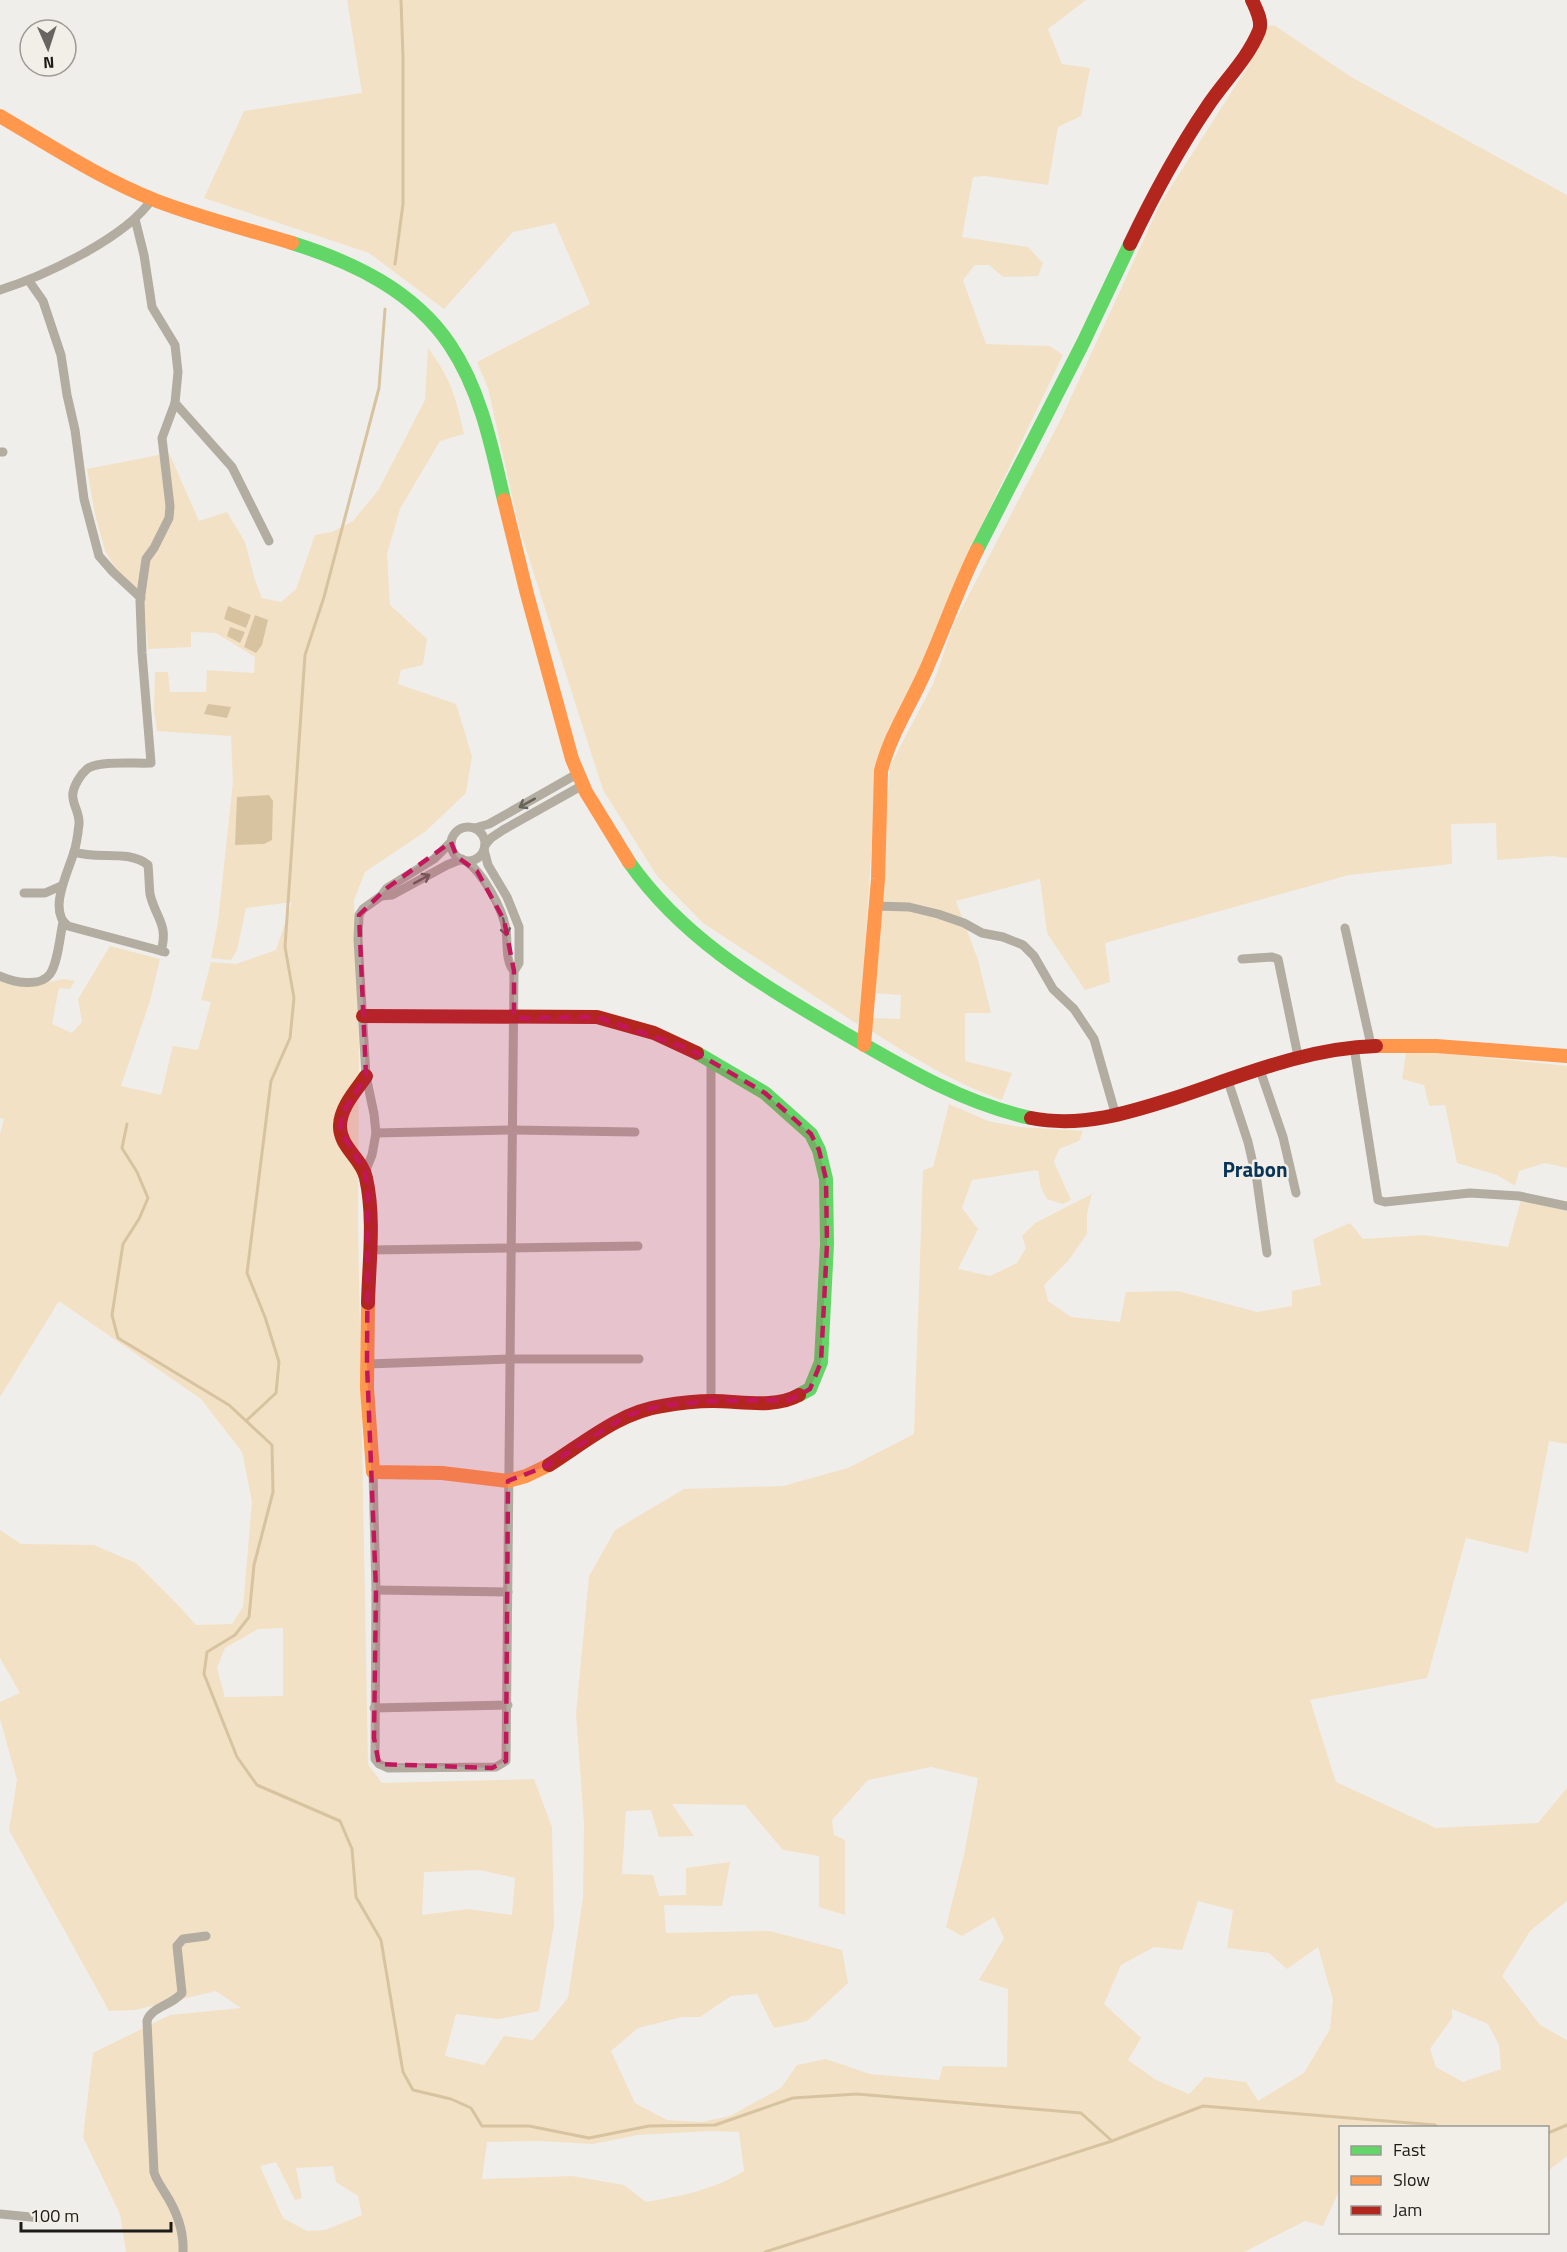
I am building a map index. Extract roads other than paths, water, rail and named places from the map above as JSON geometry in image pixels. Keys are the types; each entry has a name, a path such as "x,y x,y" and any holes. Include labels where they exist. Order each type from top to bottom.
{"street":[{"path":"864,1045 875,906 881,771 885,755 928,666 960,584 1083,343 1145,212 1177,151 1211,99 1242,62 1260,28 1252,0"},
{"path":"1,118 77,162 152,199 335,258 377,279 417,307 434,323 449,342 461,363 490,444 557,709 580,779 632,867 651,891 690,931 755,978 864,1045 934,1083 988,1106 1017,1116 1069,1123 1088,1122 1116,1116 1228,1081 1298,1056 1354,1047 1416,1045 1567,1056"},
{"path":"0,290 29,281 64,264 135,219 152,199"},
{"path":"74,852 89,856 139,857 148,865 151,897 165,939 163,951 68,926 60,916 61,886 74,852 79,823 79,812 72,794 78,780 87,769 97,764 151,763 141,642 141,598 146,559 169,518 170,506 162,438 175,403 178,372 175,345 152,307 144,255 135,219"},
{"path":"29,281 43,302 61,355 75,430 84,499 99,556 141,598"},
{"path":"175,403 232,467 269,541"},
{"path":"365,1172 372,1155 376,1133 366,1076 359,915 387,888 434,859 451,843 459,830 489,824 580,779"},
{"path":"381,896 392,895 447,865 477,858 491,838 580,779"},
{"path":"366,1076 350,1097 342,1114 340,1130 345,1144 365,1172 368,1194 370,1250 367,1364 376,1590 375,1758 379,1764 387,1768 492,1768 506,1761 508,1705 508,1481 514,971 519,963 519,927 507,897 488,865 483,835 475,828"},
{"path":"451,843 454,852 477,871 497,903 506,929 509,964 514,971"},
{"path":"24,893 45,893 61,886"},
{"path":"497,903 507,897"},
{"path":"875,906 909,907 938,914 964,923 982,933 1003,937 1023,945 1034,956 1053,989 1074,1009 1094,1039 1116,1116"},
{"path":"0,976 10,981 43,980 50,973 63,922"},
{"path":"1345,928 1371,1045"},
{"path":"1242,959 1272,957 1278,959 1298,1056"},
{"path":"363,1016 597,1017 654,1033 690,1048 765,1093 810,1134 819,1150 826,1179 827,1244 821,1362 810,1389 790,1400 759,1403 711,1401 660,1406 626,1416 547,1467 508,1481 442,1473 373,1472"},
{"path":"1354,1047 1378,1200 1385,1202 1470,1193 1519,1196 1567,1206"},
{"path":"711,1061 711,1401"},
{"path":"1260,1070 1283,1137 1296,1193"},
{"path":"1228,1081 1250,1152 1268,1253"},
{"path":"376,1133 513,1130 635,1132"},
{"path":"370,1250 639,1246"},
{"path":"367,1364 511,1359 639,1359"},
{"path":"376,1590 508,1593"},
{"path":"374,1708 508,1705"},
{"path":"183,2252 179,2223 174,2208 155,2178 154,2172 147,2021 154,2010 175,2002 182,1993 177,1946 183,1939 206,1936"},
{"path":"0,2214 41,2218"}],"waterway":[{"path":"395,264 403,204 401,0"},
{"path":"247,1420 276,1393 279,1362 265,1317 247,1273 271,1081 290,1038 294,998 285,947 305,655 324,597 379,388 385,309"},
{"path":"127,1124 122,1148 137,1172 148,1198 139,1219 123,1244 112,1315 118,1338 229,1405 272,1445 273,1492 254,1565 249,1617 235,1635 207,1652 204,1674 237,1757 257,1785 340,1821 352,1849 356,1897 381,1940 403,2072 413,2090 451,2099 471,2108 482,2126 529,2126 589,2138 649,2126 715,2125 793,2098 857,2094 1081,2113 1112,2141"},
{"path":"765,2252 1112,2141 1203,2106 1436,2126"},
{"path":"1549,2133 1567,2125"}],"district":[{"name":"Prabon","path":"1255,1169"}]}
